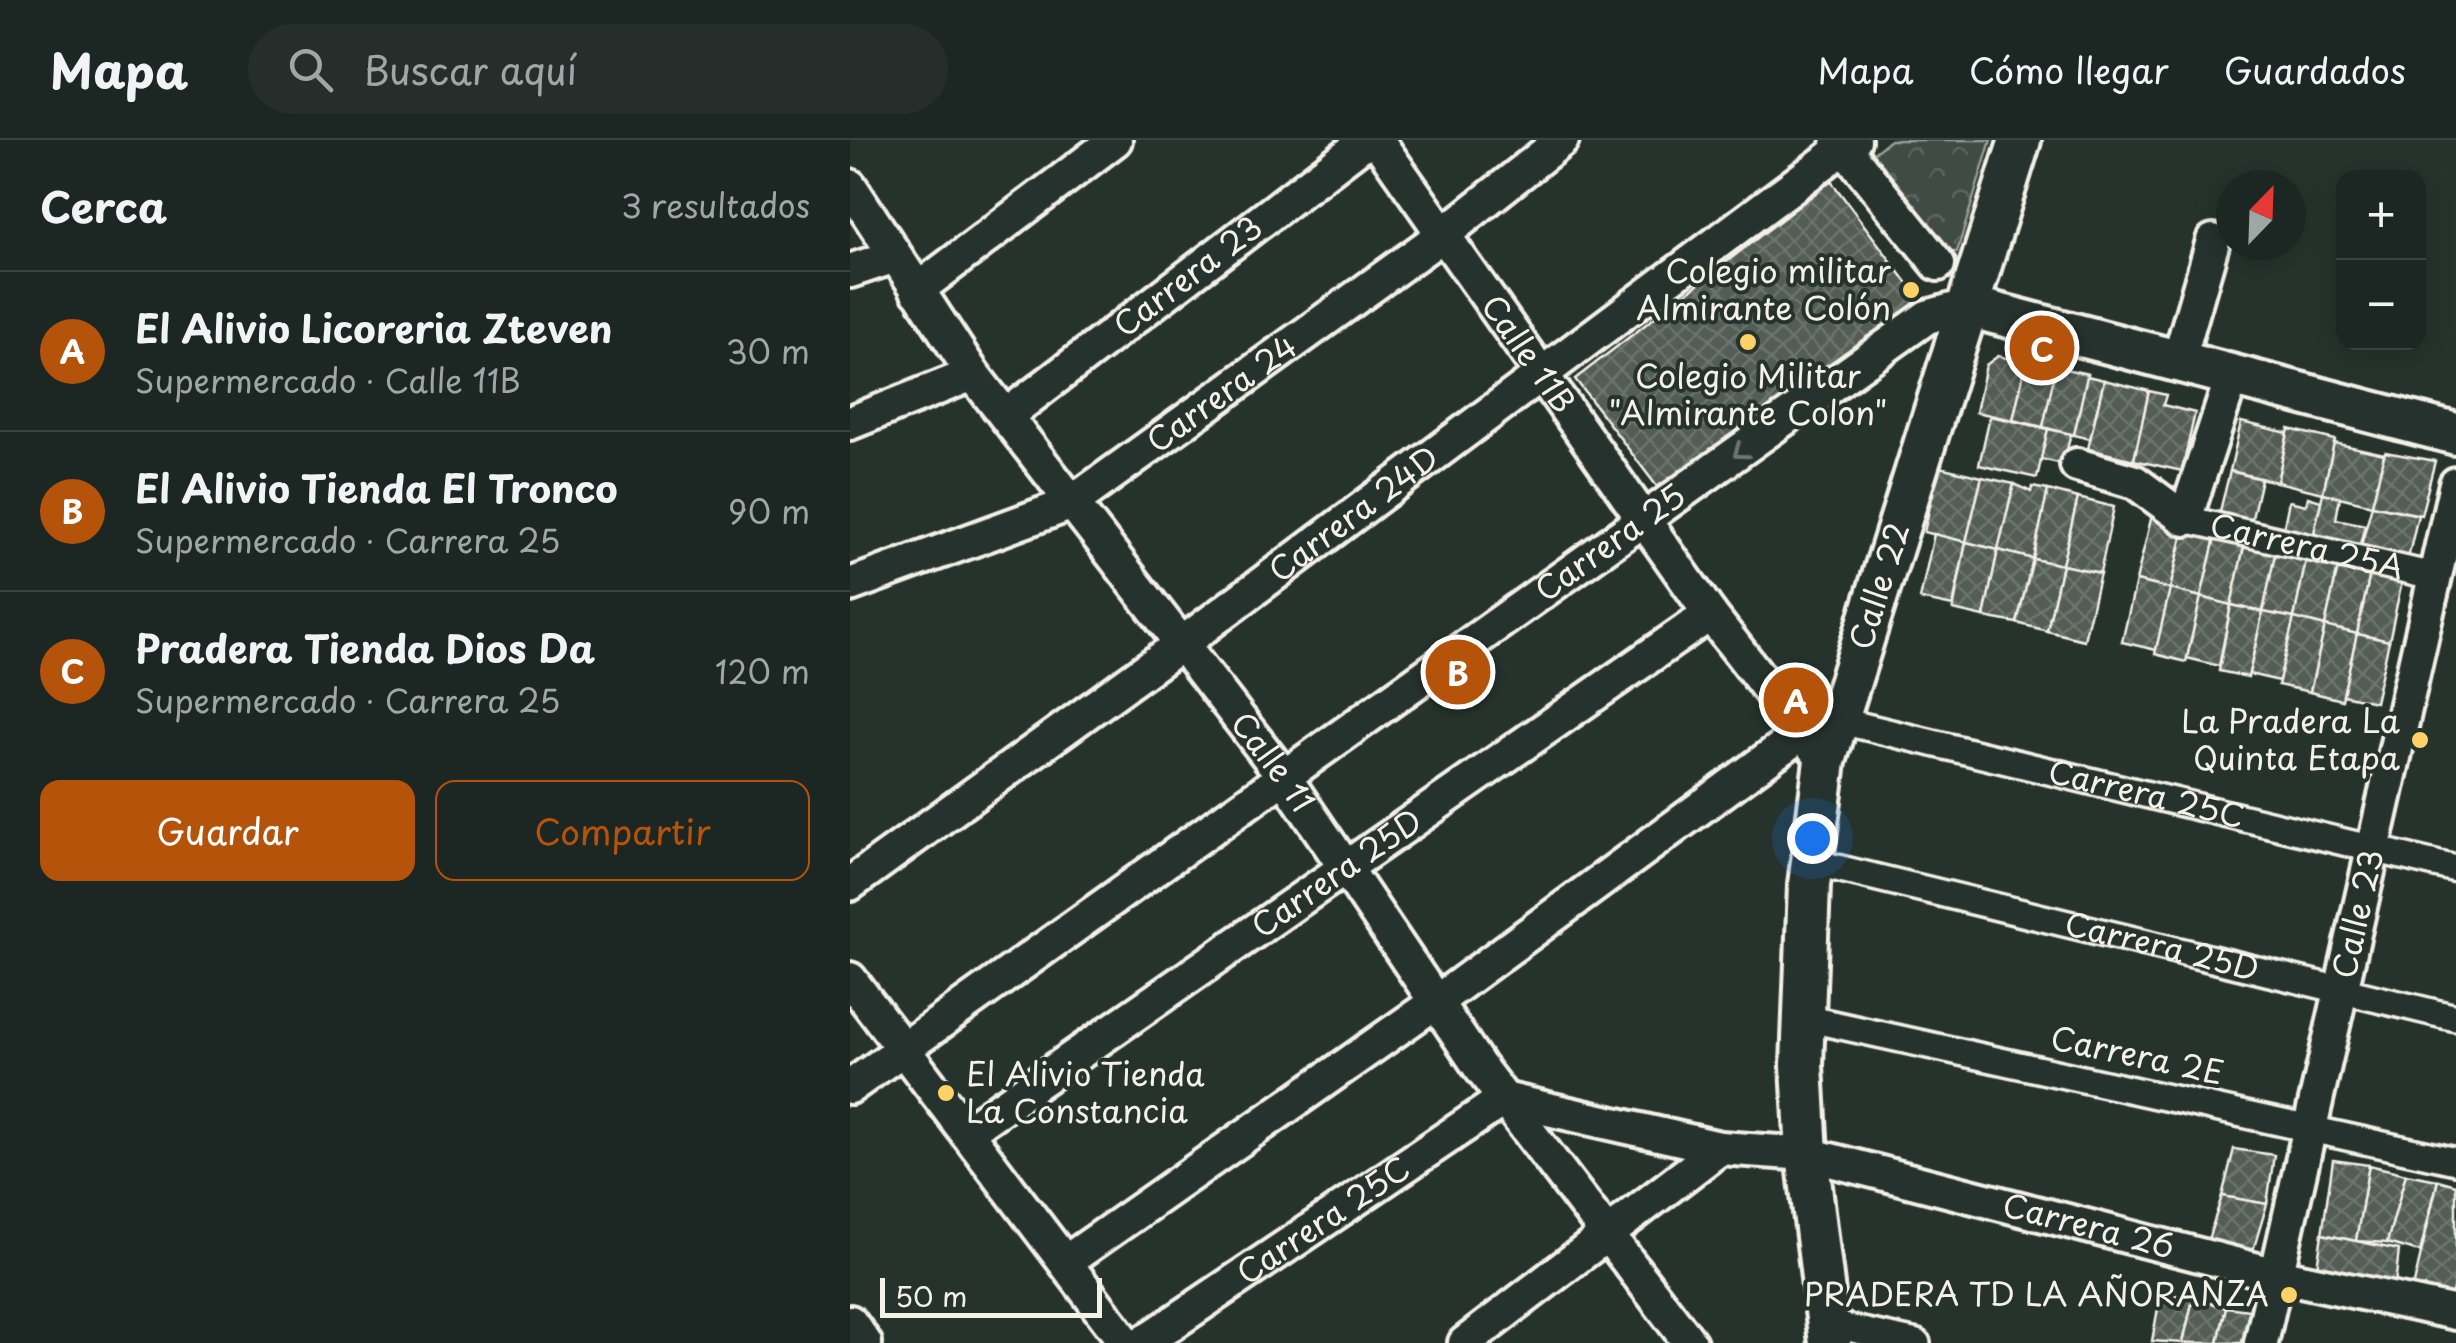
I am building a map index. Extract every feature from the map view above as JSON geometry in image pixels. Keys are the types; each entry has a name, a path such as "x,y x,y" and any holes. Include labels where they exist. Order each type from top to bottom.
{"street":[{"path":"917,290 1115,140"},
{"name":"Carrera 23","path":"1007,415 1367,140"},
{"name":"Calle 11B","path":"1377,140 1710,614 1821,738"},
{"name":"Carrera 24","path":"850,584 1070,504 1444,234 1562,140"},
{"name":"Calle 22","path":"1826,1336 1806,1154 1804,1018 1821,738 2020,140"},
{"path":"1845,142 1938,264"},
{"name":"Carrera 24D","path":"850,884 1180,645 1845,142"},
{"name":"Calle 11","path":"850,186 972,374 1285,778 1504,1099 1690,1343"},
{"path":"2179,359 2214,242"},
{"path":"850,270 892,256"},
{"path":"1967,306 2456,434"},
{"name":"Carrera 25","path":"850,1086 1927,316 1967,306"},
{"path":"850,424 972,374"},
{"path":"2185,519 2233,374"},
{"name":"Carrera 25A","path":"2077,465 2135,482 2185,519 2433,576"},
{"name":"Calle 23","path":"2262,1343 2307,1126 2456,484"},
{"name":"Carrera 25D","path":"966,1132 1710,614"},
{"path":"1067,1260 1821,738"},
{"name":"Carrera 25C","path":"1821,738 2456,869"},
{"name":"Carrera 25D","path":"1812,862 2456,1018"},
{"path":"850,979 1067,1260 1126,1343"},
{"name":"Carrera 2E","path":"1804,1018 2456,1161"},
{"name":"Carrera 25C","path":"1143,1343 1504,1099"},
{"name":"Carrera 26","path":"1504,1099 1720,1148 1806,1154 2277,1275 2456,1314"},
{"path":"1466,1343 1720,1148"},
{"path":"850,1322 865,1343"},
{"path":"1826,1336 1917,1343"}],"green space":[{"path":"1890,140 1991,140 1957,252 1937,252 1866,159"}],"building":[{"name":"Colegio Militar \"Almirante Colon\"","path":"1831,181 1924,305 1665,497 1575,379"},
{"path":"1998,356 2026,363 2013,420 1976,412 1986,365"},
{"path":"2026,363 2056,370 2043,427 2013,420"},
{"path":"2056,367 2088,374 2074,435 2043,427"},
{"path":"2087,376 2104,380 2090,439 2074,435"},
{"path":"2104,380 2149,391 2134,460 2088,449"},
{"path":"2149,391 2166,395 2163,405 2195,413 2182,471 2134,460"},
{"path":"1990,416 2048,429 2037,478 1979,465"},
{"path":"2241,422 2288,433 2277,482 2230,471"},
{"path":"2048,429 2071,434 2063,464 2041,459"},
{"path":"2289,429 2335,440 2323,493 2277,482"},
{"path":"2334,443 2384,454 2372,505 2323,493"},
{"path":"2385,452 2435,461 2421,515 2372,505"},
{"path":"1939,467 1982,477 1966,542 1924,532"},
{"path":"2230,471 2261,479 2250,527 2218,519"},
{"path":"1982,477 2014,484 1998,550 1966,542"},
{"path":"2014,484 2031,492 2032,487 2048,490 2033,559 1998,550"},
{"path":"2048,490 2078,498 2062,565 2033,559"},
{"path":"2323,493 2340,497 2336,519 2365,525 2357,556 2311,546"},
{"path":"2308,497 2321,501 2312,542 2282,535 2289,501 2306,505"},
{"path":"2078,498 2114,507 2100,573 2062,565"},
{"path":"2372,505 2418,515 2407,563 2359,553"},
{"path":"2152,515 2185,524 2170,589 2136,581"},
{"path":"2185,527 2216,534 2201,597 2170,589"},
{"path":"1934,534 1966,542 1953,606 1920,599"},
{"path":"2216,534 2246,538 2231,605 2201,597"},
{"path":"2246,538 2277,545 2263,612 2231,605"},
{"path":"1966,542 1998,550 1984,617 1953,610"},
{"path":"2277,545 2308,551 2294,618 2263,612"},
{"path":"1998,550 2033,559 2017,623 1984,617"},
{"path":"2308,551 2340,558 2325,626 2294,618"},
{"path":"2340,558 2372,565 2357,634 2325,626"},
{"path":"2033,559 2062,565 2047,631 2017,623"},
{"path":"2062,565 2100,573 2084,640 2047,631"},
{"path":"2372,565 2404,572 2389,641 2357,634"},
{"path":"2136,581 2170,589 2156,650 2122,642"},
{"path":"2170,589 2201,597 2186,662 2155,654"},
{"path":"2201,597 2231,605 2219,666 2187,658"},
{"path":"2231,605 2263,612 2248,677 2219,671"},
{"path":"2263,612 2294,618 2279,681 2249,674"},
{"path":"2294,618 2325,626 2310,692 2278,685"},
{"path":"2325,626 2357,634 2342,700 2310,692"},
{"path":"2357,634 2389,641 2375,702 2343,695"},
{"path":"2234,1149 2274,1155 2267,1204 2222,1196"},
{"path":"2333,1160 2369,1165 2356,1241 2322,1234"},
{"path":"2369,1165 2406,1174 2387,1243 2356,1241"},
{"path":"2406,1174 2438,1180 2420,1252 2387,1243"},
{"path":"2438,1180 2456,1185 2456,1275 2449,1306 2411,1297"},
{"path":"2222,1196 2267,1204 2252,1254 2206,1246"},
{"path":"2322,1234 2399,1250 2395,1285 2317,1267"},
{"path":"2161,1292 2193,1299 2183,1343 2152,1341"},
{"path":"2193,1299 2226,1307 2218,1343 2183,1343"},
{"path":"2226,1307 2257,1311 2249,1343 2218,1343"}],"place":[{"name":"Colegio militar Almirante Colón","path":"1911,290"},
{"name":"Colegio Militar \"Almirante Colon\"","path":"1748,342"},
{"name":"Pradera Tienda Dios Da","path":"2042,348"},
{"name":"El Alivio Tienda El Tronco","path":"1458,672"},
{"name":"El Alivio Licoreria Zteven","path":"1796,700"},
{"name":"La Pradera La Quinta Etapa","path":"2420,740"},
{"name":"El Alivio Tienda La Constancia","path":"946,1093"},
{"name":"PRADERA TD LA AÑORANZA","path":"2289,1295"}]}
